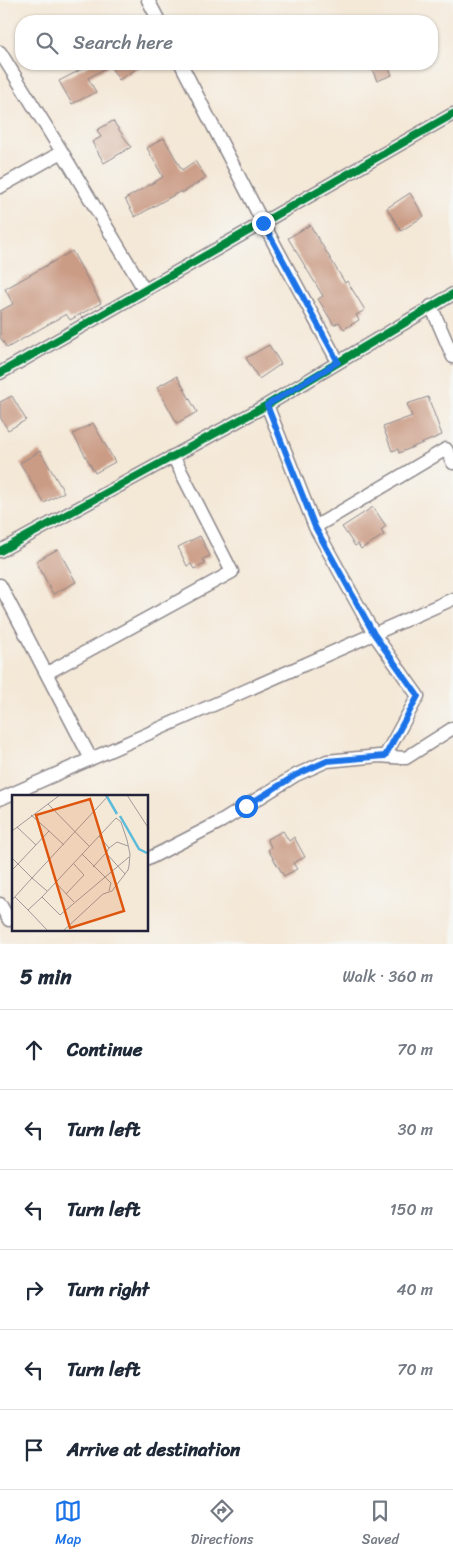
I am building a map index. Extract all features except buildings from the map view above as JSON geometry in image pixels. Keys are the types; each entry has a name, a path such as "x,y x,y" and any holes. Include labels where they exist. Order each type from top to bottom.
{"street":[{"path":"148,0 156,15"},
{"path":"0,52 145,291"},
{"path":"184,70 263,223 338,362"},
{"path":"0,373 453,114"},
{"path":"0,187 62,152"},
{"path":"0,551 267,405 453,294"},
{"path":"431,306 453,357"},
{"path":"267,405 315,527 374,634 418,696 385,756"},
{"path":"315,527 449,447 453,463"},
{"path":"47,674 232,572 173,456"},
{"path":"0,585 91,758"},
{"path":"0,799 453,599"},
{"path":"149,858 222,821 296,775 327,761 385,756 406,758 453,728"},
{"path":"0,904 8,920"}],"cycle path":[{"path":"0,373 453,114"},
{"path":"0,551 267,405 453,294"}],"route":[{"path":"246,806 296,775 327,761 385,756 418,696 374,634 315,527 267,405 338,362 263,223"}]}
